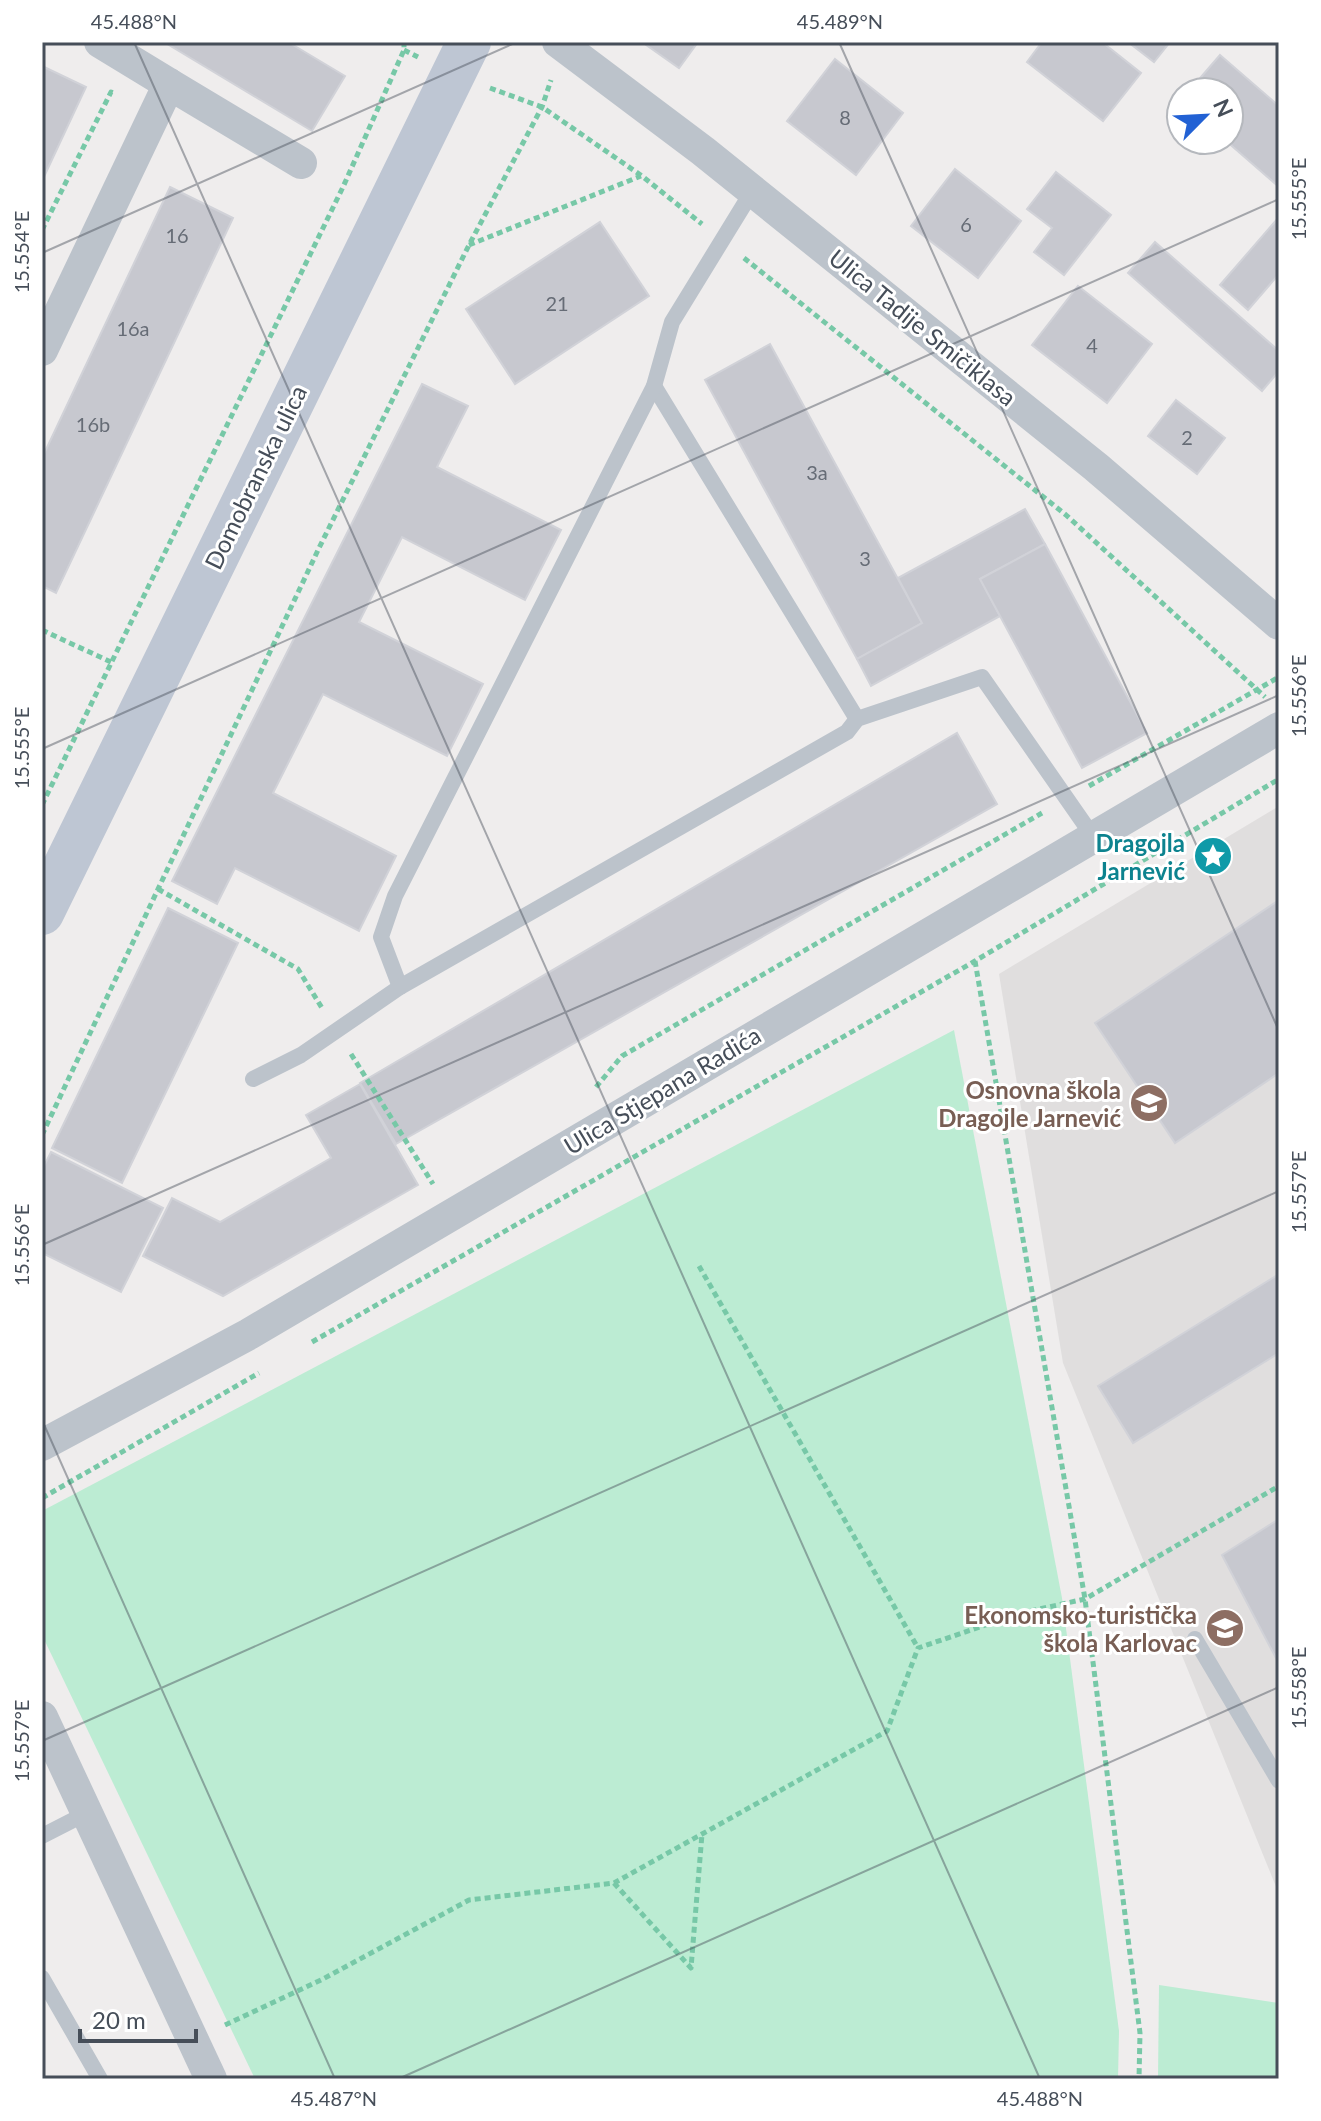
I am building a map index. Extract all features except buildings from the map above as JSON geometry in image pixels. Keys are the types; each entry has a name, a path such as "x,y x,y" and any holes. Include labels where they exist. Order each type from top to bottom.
{"main road":[{"name":"Domobranska ulica","path":"42,913 469,42"}],"street":[{"path":"100,42 301,163"},
{"name":"Ulica Tadije Smičiklasa","path":"558,42 753,190 1096,467 1279,624"},
{"path":"42,350 169,84"},
{"name":"Ulica Stjepana Radića","path":"42,1445 249,1334 1092,835 1279,728"},
{"path":"42,1717 211,2079"}],"lane":[{"path":"400,987 381,937 395,896 654,386 672,322 753,190"},
{"path":"654,386 857,719"},
{"path":"253,1079 301,1055 400,987 847,732 857,719 982,677 1092,835"},
{"path":"1195,1639 1279,1781"},
{"path":"42,1836 87,1813"},
{"path":"42,1978 100,2079"}],"path":[{"path":"42,805 343,187 404,50 404,42"},
{"path":"404,50 420,57"},
{"path":"42,1135 319,548 469,245 542,107 552,80"},
{"path":"497,91 542,107 642,176 1066,515 1257,689"},
{"path":"469,245 642,176"},
{"path":"42,630 113,663"},
{"path":"589,1096 622,1056 1279,677"},
{"path":"311,1343 975,961 1279,779"},
{"path":"158,889 298,969 437,1190"},
{"path":"975,961 1085,1599 1140,2033 1139,2079"},
{"path":"699,1266 918,1648"},
{"path":"42,1498 269,1367"},
{"path":"918,1648 1021,1613 1085,1599 1279,1486"},
{"path":"225,2025 323,1979 469,1900 614,1883 887,1731 918,1648"},
{"path":"614,1883 691,1968 702,1834"}],"shaded area":[{"path":"1279,806 1279,1894 1063,1363 999,974"}],"green space":[{"path":"954,1030 1062,1598 1119,2031 1118,2079 255,2079 42,1635 42,1511"},
{"path":"1159,1985 1279,2003 1279,2079 1158,2079"}],"place":[{"name":"Dragojla Jarnević","path":"1213,856"},
{"name":"Osnovna škola Dragojle Jarnević","path":"1149,1103"},
{"name":"Ekonomsko-turistička škola Karlovac","path":"1225,1628"}]}
